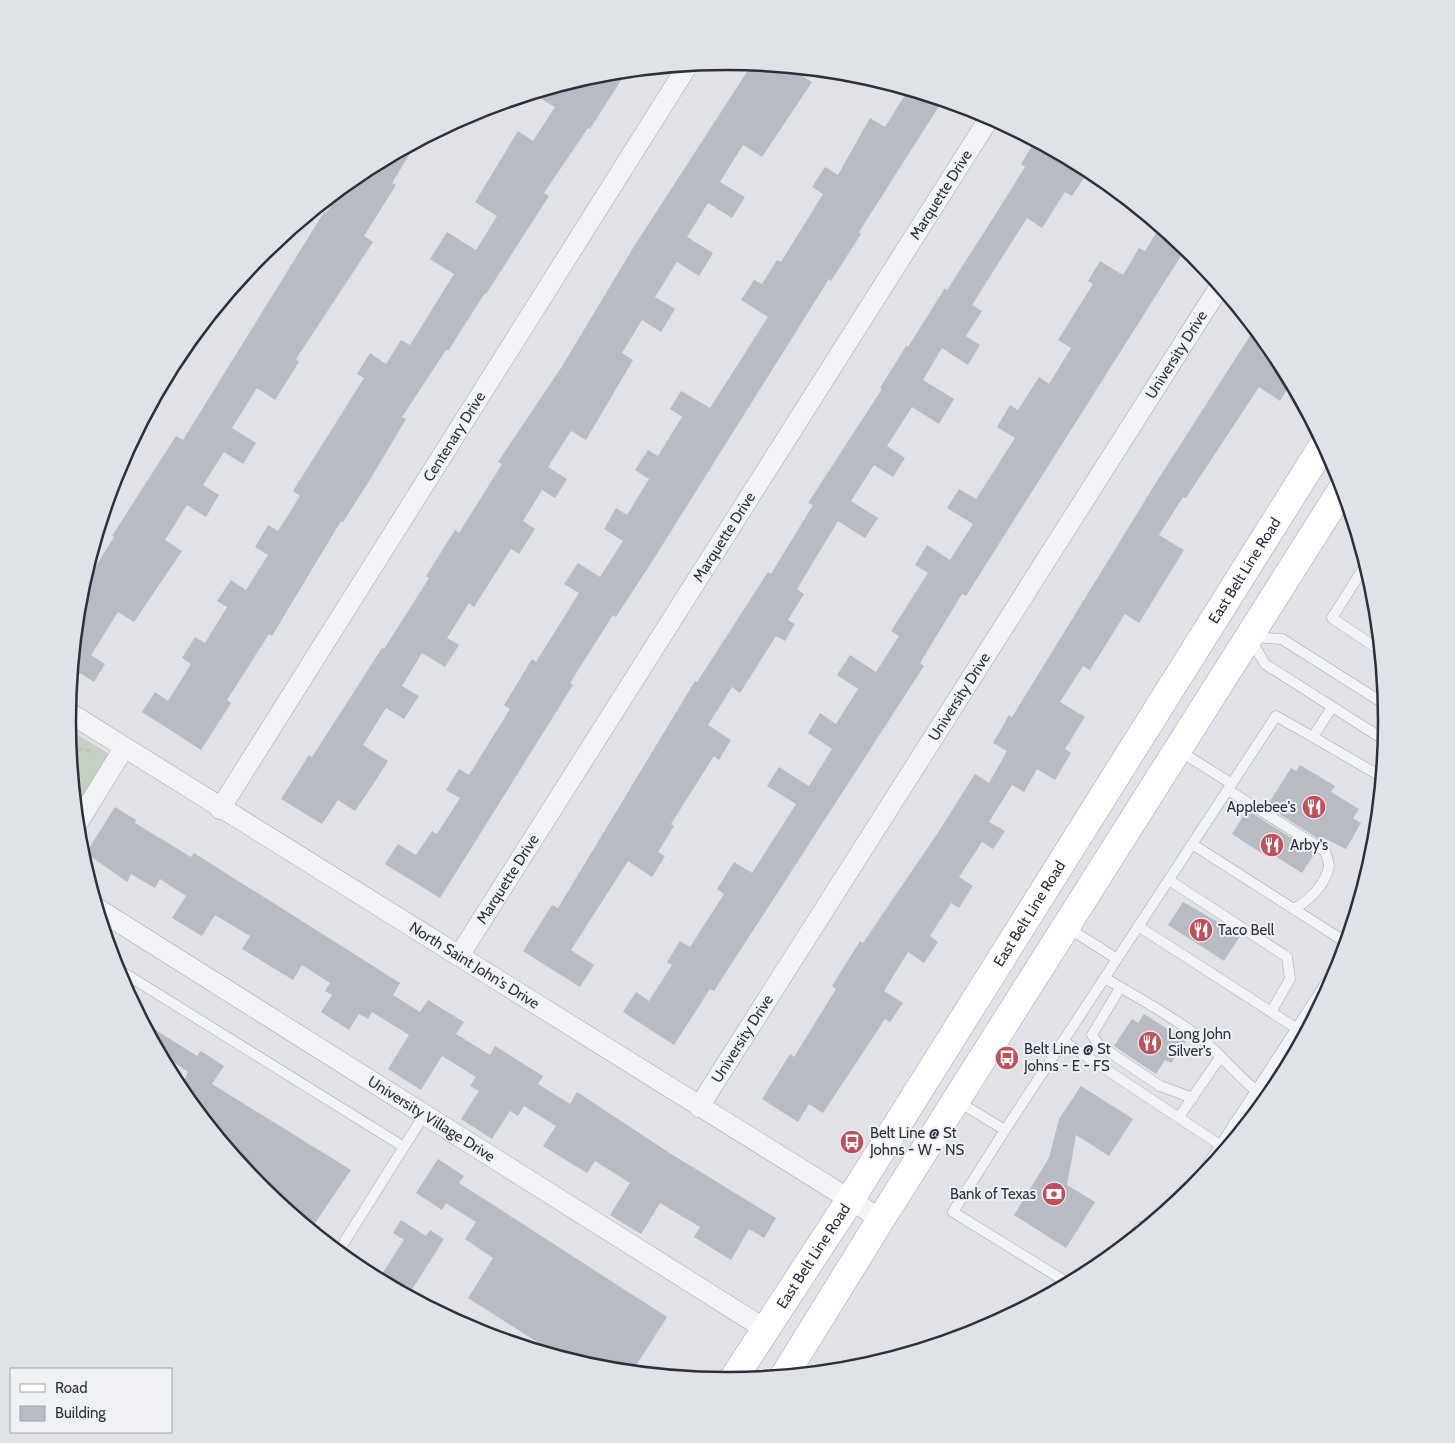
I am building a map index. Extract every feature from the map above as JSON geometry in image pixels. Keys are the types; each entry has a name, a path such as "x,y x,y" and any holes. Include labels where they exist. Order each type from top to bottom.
{"main road":[{"name":"East Belt Line Road","path":"737,1373 850,1200 1320,451"},
{"path":"788,1370 1338,496"},
{"path":"1216,616 1249,637"}],"street":[{"name":"Centenary Drive","path":"220,809 684,71"},
{"name":"Marquette Drive","path":"459,956 985,124"},
{"name":"University Drive","path":"699,1107 1217,291"},
{"name":"North Saint John's Drive","path":"76,717 220,809 881,1219"},
{"path":"83,814 124,748"},
{"name":"University Village Drive","path":"106,914 766,1329"}],"lane":[{"path":"1361,572 1332,618 1374,646"},
{"path":"1249,637 1282,639 1378,700"},
{"path":"1249,637 1265,664 1379,736"},
{"path":"1313,737 1332,707"},
{"path":"1064,1279 953,1212 1276,716 1377,775"},
{"path":"1178,750 1325,851 1329,865 1322,883 1310,900 1294,909"},
{"path":"1192,844 1341,939"},
{"path":"1169,880 1288,957 1290,979 1271,1012"},
{"path":"1138,926 1296,1028"},
{"path":"1066,927 1117,959"},
{"path":"128,975 404,1147"},
{"path":"1105,978 1199,1036 1261,1094"},
{"path":"1120,988 1092,1035 1099,1045 1160,1086 1192,1098"},
{"path":"1241,1121 1256,1091 1320,992"},
{"path":"1063,1041 1220,1144"},
{"path":"1179,1118 1221,1056"},
{"path":"956,1101 1005,1130"},
{"path":"342,1246 424,1115"},
{"path":"1213,1155 1220,1144 1232,1133"}],"green space":[{"path":"76,734 116,758 83,812 77,764"}],"building":[{"path":"748,70 800,74 812,82 762,157 743,145 720,182 745,197 732,218 708,203 687,237 713,253 699,276 677,262 655,297 675,309 661,332 642,320 622,353 633,360 586,440 571,431 548,467 567,479 555,498 542,490 523,521 535,529 519,554 511,549 474,607 469,603 447,638 459,645 445,667 422,653 402,686 419,696 404,719 386,708 363,745 388,761 376,780 355,811 338,800 322,824 281,799 309,755 312,757 382,648 384,649 429,578 426,576 455,530 459,533 502,464 498,462 561,368 633,248"},
{"path":"622,79 590,129 588,128 544,193 549,196 486,294 402,417 406,419 371,478 343,522 341,521 272,636 269,634 227,700 231,703 201,750 142,712 155,692 168,701 191,664 182,658 195,637 205,643 227,607 217,601 231,580 246,590 268,555 255,547 268,525 278,531 300,496 293,491 364,378 357,374 370,353 386,364 401,340 410,345 454,274 430,259 447,232 476,250 497,216 475,202 518,131 533,141 555,107 540,98 559,92"},
{"path":"905,95 939,106 859,232 861,234 831,281 829,279 653,560 616,617 613,615 570,683 573,685 440,898 385,864 398,844 416,855 432,831 437,834 460,798 446,790 459,769 469,775 510,709 504,705 532,659 536,662 579,593 564,584 578,563 600,577 623,541 604,529 616,508 627,515 649,479 635,470 648,450 658,456 682,417 670,409 681,391 710,408 768,317 741,300 754,280 762,284 777,260 781,262 823,194 812,187 825,167 838,175 870,118 885,127"},
{"path":"1032,146 1084,177 1072,196 1065,192 1042,228 1027,218 972,305 982,311 966,336 980,345 968,365 942,348 923,380 954,399 939,424 912,407 887,446 905,458 893,477 874,465 851,501 878,518 865,538 838,521 797,589 804,594 788,620 795,624 785,641 776,636 740,693 732,687 708,725 731,740 719,760 714,756 671,824 674,826 658,852 665,856 652,877 628,861 571,950 594,965 580,987 523,951 552,905 558,908 695,681 697,682 768,572 771,574 813,505 808,503 882,389 880,388 906,346 908,347 945,288 947,290 983,234 1025,167 1021,164"},
{"path":"411,152 392,183 396,185 364,236 373,242 296,359 299,362 275,400 257,388 232,428 256,443 243,464 224,452 203,485 219,495 206,517 187,505 165,540 182,551 134,622 118,612 91,655 105,664 94,682 80,673 77,677 82,636 95,568 114,537 112,536 176,436 183,440 324,212 326,213 331,205 366,180"},
{"path":"1157,232 1182,255 966,596 962,594 920,663 924,666 714,991 710,989 674,1045 623,1012 636,992 649,1001 672,965 667,962 680,941 690,947 724,894 717,889 734,862 752,873 796,804 767,786 779,767 809,786 832,749 808,733 820,713 836,724 858,689 837,675 850,655 876,672 899,636 891,631 928,573 915,565 927,545 950,560 973,524 947,508 959,489 976,499 1015,438 997,427 1010,405 1018,410 1039,377 1049,384 1071,348 1058,340 1093,284 1088,281 1100,261 1123,275 1139,248 1145,251"},
{"path":"1251,335 1287,389 1280,401 1259,387 1186,498 1183,497 1159,535 1184,550 1139,623 1125,614 1090,670 1083,666 1060,702 1085,717 1065,749 1071,753 1055,780 1037,769 1024,792 1012,785 989,822 1005,831 993,849 982,842 959,877 973,886 959,908 951,903 930,936 938,942 924,963 908,952 884,991 903,1003 890,1022 885,1019 823,1113 809,1104 798,1122 762,1099 790,1054 794,1057 836,989 832,986 860,941 863,943 975,774 989,783 1007,751 993,743 1009,715 1012,717 1157,481"},
{"name":"Applebee's","path":"1300,765 1335,786 1331,792 1359,809 1353,818 1361,823 1346,849 1324,838 1322,841 1267,806 1291,768 1296,771"},
{"path":"115,807 136,820 135,823 191,857 194,853 400,983 393,995 420,1012 428,1000 464,1022 456,1034 490,1055 495,1046 543,1076 538,1084 570,1104 577,1092 668,1152 776,1218 764,1238 749,1229 731,1260 694,1237 700,1227 660,1203 641,1234 610,1215 630,1183 595,1161 587,1173 543,1146 556,1126 524,1106 518,1116 510,1111 492,1139 461,1119 479,1091 470,1086 476,1077 442,1056 421,1090 388,1069 409,1035 372,1012 368,1019 359,1014 349,1030 321,1012 332,995 325,991 330,983 302,965 293,980 242,949 250,936 215,915 202,936 172,918 186,896 160,879 155,888 131,874 127,882 91,856 89,848"},
{"name":"Arby's","path":"1247,810 1315,853 1302,873 1269,852 1266,856 1232,834"},
{"name":"Taco Bell","path":"1183,902 1241,935 1224,961 1168,925"},
{"name":"Long John Silver's","path":"1144,1014 1186,1041 1171,1063 1165,1060 1156,1074 1114,1046 1132,1019 1138,1023"},
{"path":"153,1028 197,1056 201,1051 224,1066 212,1084 351,1170 314,1224 267,1182 238,1151 211,1118 184,1080 188,1072 172,1061"},
{"path":"1081,1086 1133,1119 1109,1156 1076,1135 1067,1185 1095,1202 1066,1248 1014,1215 1049,1158 1059,1119"},
{"path":"438,1159 464,1176 459,1183 667,1317 636,1366 600,1360 543,1346 468,1298 493,1258 465,1239 476,1222 446,1203 442,1210 416,1193"},
{"path":"401,1220 426,1236 430,1230 444,1239 411,1291 382,1273 404,1240 393,1233"}],"place":[{"name":"Applebee's","path":"1314,807"},
{"name":"Arby's","path":"1272,845"},
{"name":"Taco Bell","path":"1201,930"},
{"name":"Long John Silver's","path":"1150,1043"},
{"name":"Belt Line @ St Johns - E - FS","path":"1007,1058"},
{"name":"Belt Line @ St Johns - W - NS","path":"852,1142"},
{"name":"Bank of Texas","path":"1054,1194"}]}
